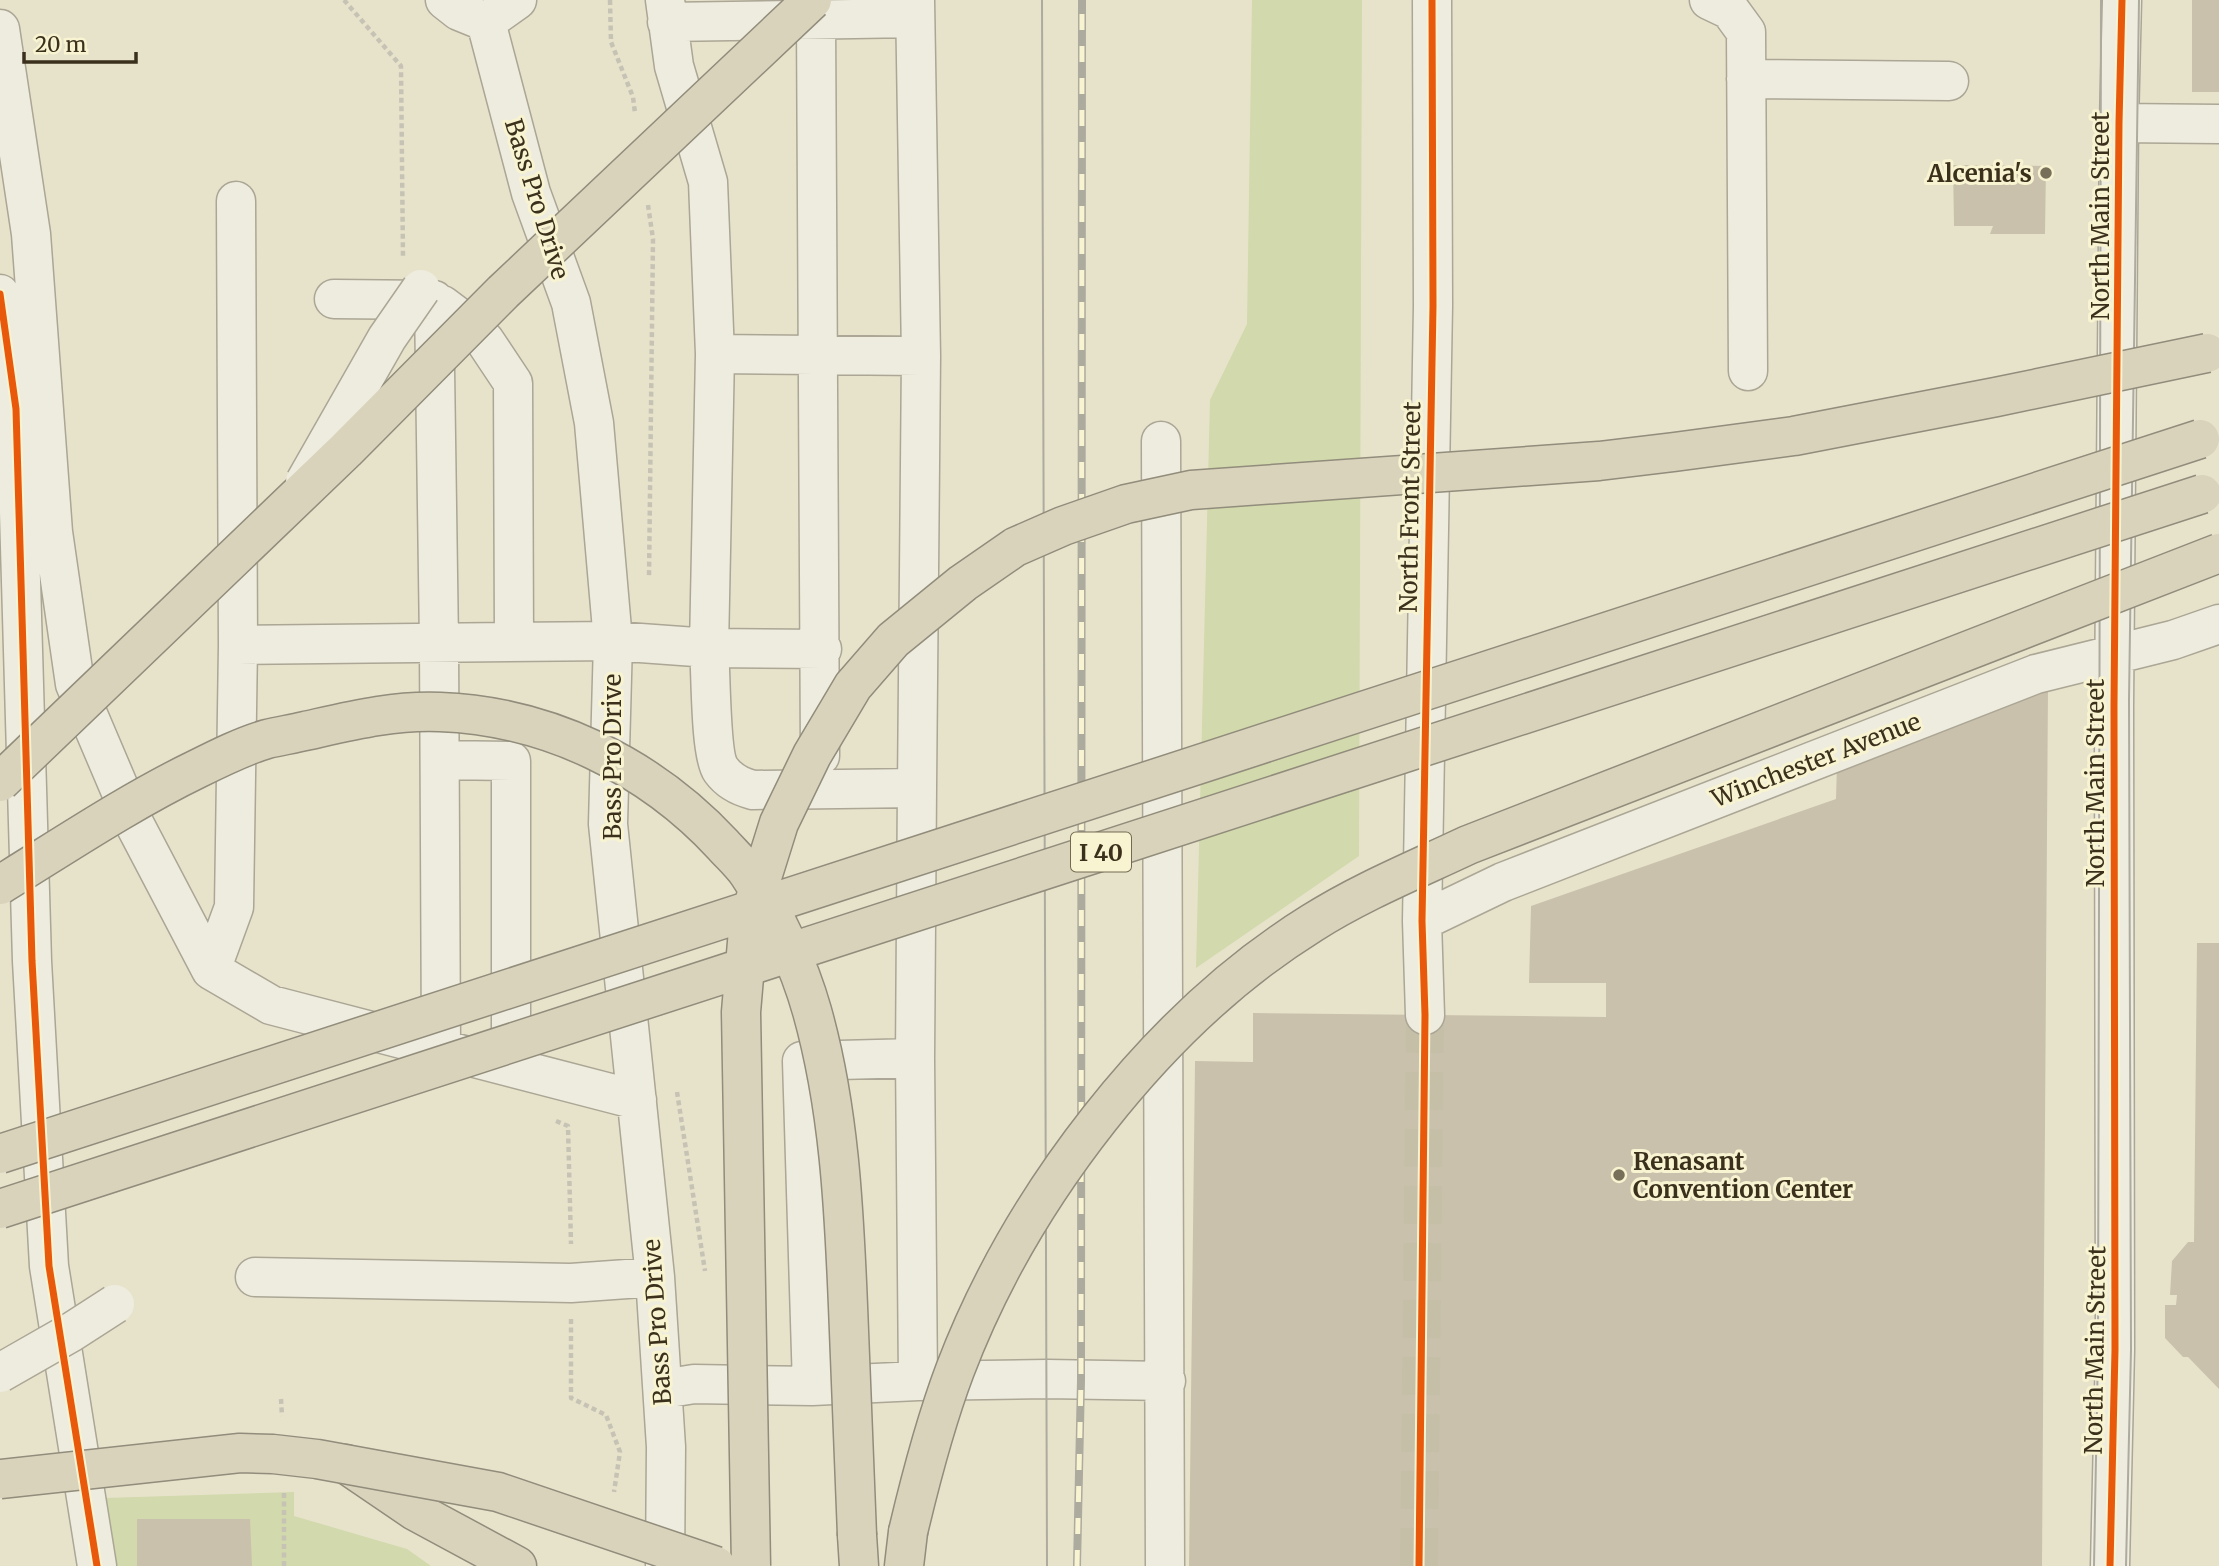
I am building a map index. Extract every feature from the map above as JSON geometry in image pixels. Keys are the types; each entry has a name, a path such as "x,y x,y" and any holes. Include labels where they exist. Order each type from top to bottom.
{"highway":[{"path":"0,782 297,496 503,292 814,10"},
{"path":"751,1566 741,1012 749,919 779,823 812,755 853,686 893,640 962,583 1016,547 1063,526 1126,504 1191,490 1599,461 1674,453 1794,436 2219,351"},
{"name":"I 40","path":"0,1154 2219,433"},
{"name":"I 40","path":"0,1209 2219,488"},
{"path":"904,1566 908,1532 928,1450 955,1368 1019,1237 1064,1166 1118,1095 1181,1027 1247,969 1311,923 1368,892 1468,845 2219,553"},
{"path":"0,885 157,789 215,760 267,739 388,713 439,712 485,716 528,726 578,742 620,763 670,795 709,830 747,872 787,944 812,1009 831,1088 844,1212 859,1566"},
{"path":"0,1479 240,1453 273,1454 345,1464 498,1492 716,1566"},
{"path":"345,1464 415,1511 517,1566"}],"street":[{"path":"445,0 459,11 486,22 517,0"},
{"name":"North Front Street","path":"1425,1015 1422,921 1433,306 1432,0"},
{"path":"1709,0 1730,10 1746,32 1748,371"},
{"name":"North Main Street","path":"2110,1566 2115,1350 2113,970 2122,0"},
{"path":"917,788 753,790 741,787 721,770 714,749 709,648 715,354 708,182 674,66 666,11 915,9 921,356 915,1058 918,1381"},
{"path":"814,10 819,355 820,790"},
{"name":"Bass Pro Drive","path":"486,22 531,193 571,303 594,423 613,641 608,824 655,1277 666,1447 665,1566"},
{"path":"0,29 31,234 52,532 75,684 135,825 211,970 271,1005 637,1100"},
{"path":"1746,79 1949,81"},
{"path":"2119,123 2219,124"},
{"path":"211,970 234,907 237,645 236,201"},
{"path":"0,294 16,409 32,961 49,1266 97,1566"},
{"path":"297,496 387,338 419,297"},
{"path":"419,297 439,643 441,1049"},
{"path":"334,299 419,297 453,312 485,341 513,383 514,642"},
{"path":"715,354 921,356"},
{"path":"1161,442 1165,1566"},
{"name":"Winchester Avenue","path":"1422,921 1503,882 2036,674 2173,640 2219,624"},
{"path":"237,645 613,641 709,648 821,649"},
{"path":"440,760 511,761 511,1066"},
{"path":"812,1386 802,1061 915,1058"},
{"path":"255,1277 571,1283 655,1277"},
{"path":"0,1373 115,1304"},
{"path":"663,1389 694,1384 812,1386 1047,1379 1166,1381"},
{"name":"Bass Pro Drive","path":"653,1566 665,1506"}],"path":[{"path":"344,0 401,66 419,297"},
{"path":"610,0 611,42 634,97 637,123"},
{"path":"647,199 653,239 649,581"}],"green space":[{"path":"1252,0 1362,0 1359,856 1196,968 1210,400 1247,324"},
{"path":"294,1492 294,1516 407,1549 431,1566 116,1566 105,1498"}],"building":[{"path":"2192,0 2219,0 2219,92 2192,92"},
{"path":"1953,165 2046,166 2045,234 1990,234 1993,226 1954,226"},
{"name":"Renasant Convention Center","path":"2048,688 2042,1566 1189,1566 1195,1061 1253,1062 1253,1013 1606,1017 1606,983 1529,983 1531,906 1836,799 1837,762"},
{"path":"2197,943 2219,943 2219,1389 2165,1338 2165,1305 2176,1305 2177,1295 2170,1295 2172,1261 2188,1242 2194,1242"},
{"path":"137,1519 250,1519 252,1566 137,1566"}],"tunnel":[{"path":"1419,1566 1425,1015"}],"tram line":[{"path":"1042,0 1047,1566"},
{"path":"2094,1566 2098,1349 2101,0"},
{"path":"2126,1566 2131,1350 2129,700 2139,0"}],"railway":[{"path":"1077,1566 1081,1380 1082,0"}],"cycle path":[{"path":"1419,1566 1425,1015 1422,921 1433,306 1432,0"},
{"path":"2110,1566 2115,1350 2114,706 2122,0"},
{"path":"0,294 16,409 32,961 49,1266 97,1566"}],"place":[{"name":"Alcenia's","path":"2046,173"},
{"name":"Renasant Convention Center","path":"1619,1175"}]}
